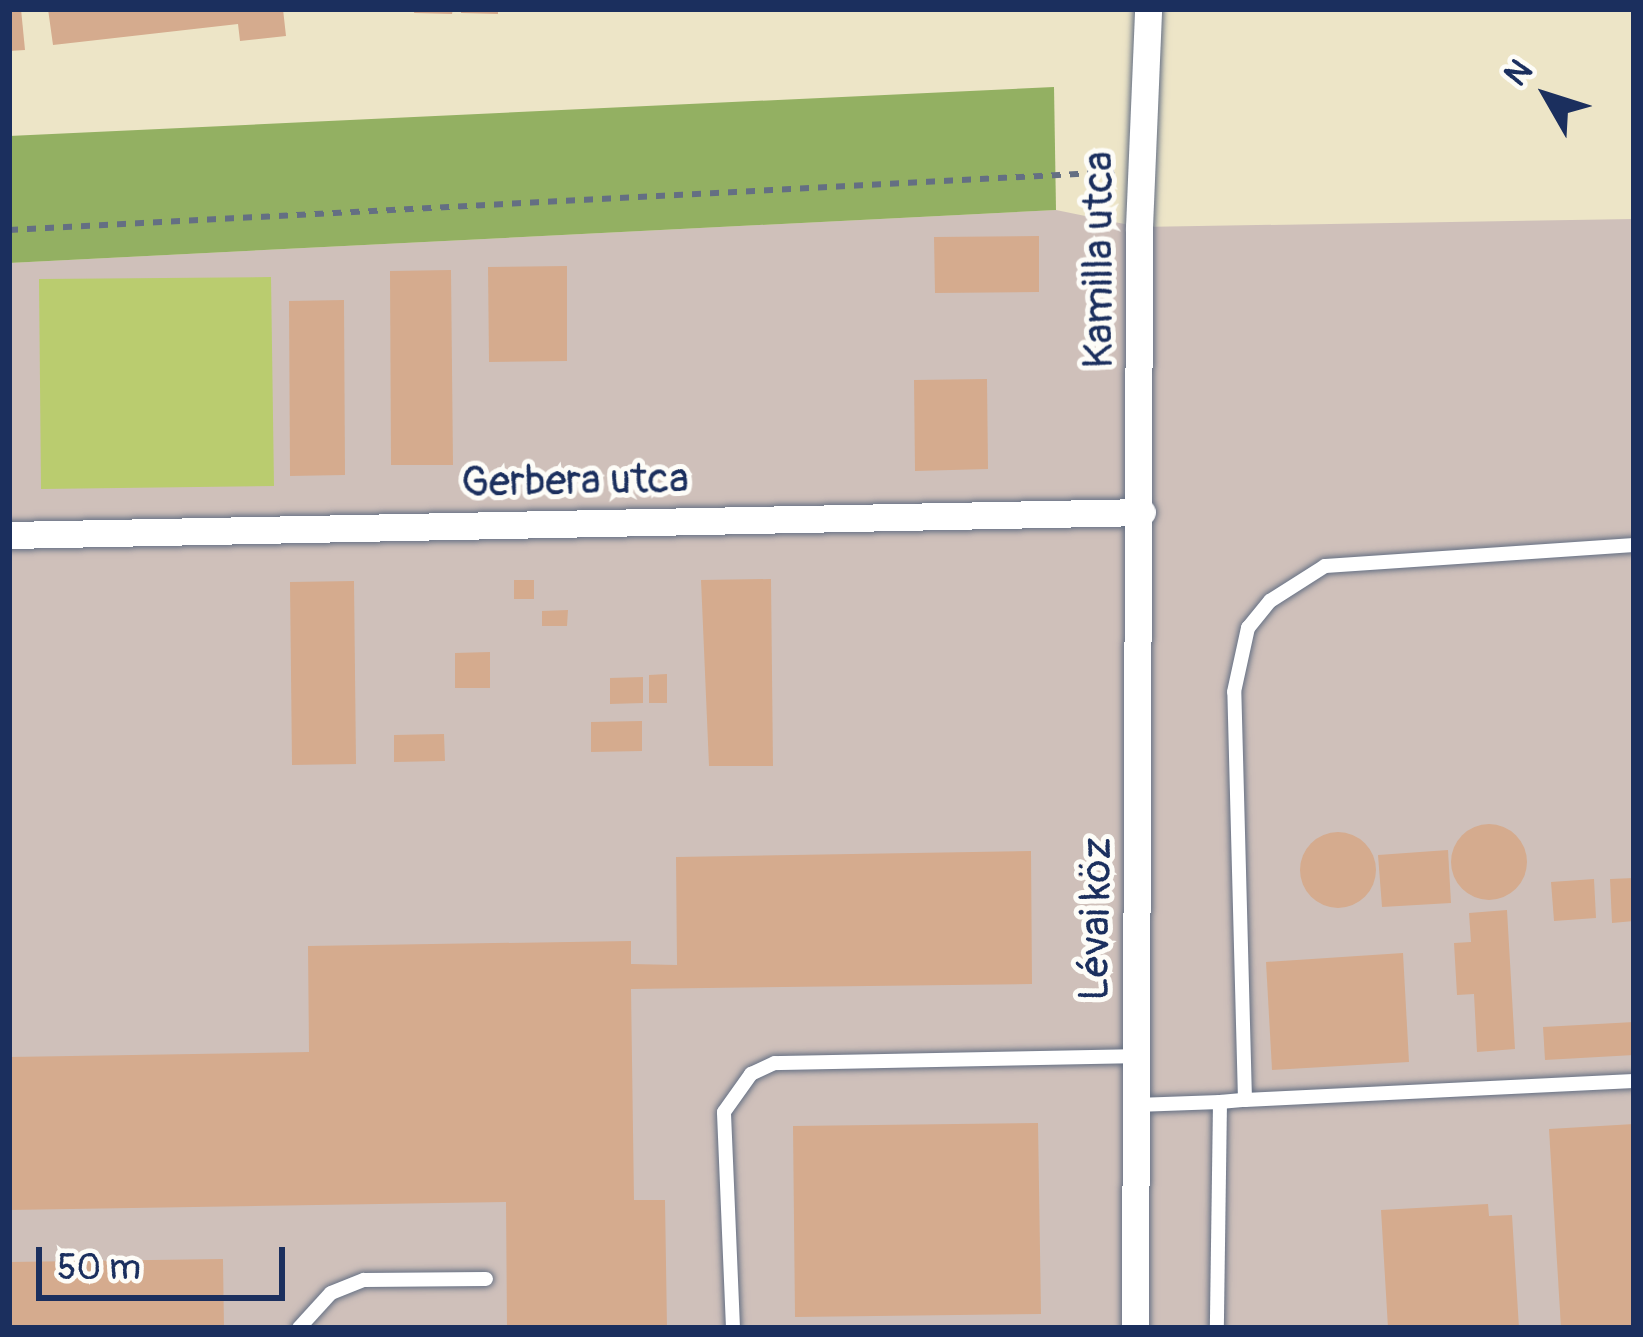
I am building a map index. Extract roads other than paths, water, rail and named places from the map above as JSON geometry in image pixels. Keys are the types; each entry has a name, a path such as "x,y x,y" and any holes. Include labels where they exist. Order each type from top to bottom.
{"street":[{"name":"Kamilla utca","path":"1142,512 1141,171 1148,9"},
{"name":"Gerbera utca","path":"9,535 1142,512"},
{"name":"Lévai köz","path":"1135,1328 1142,512"}],"lane":[{"path":"1245,1100 1234,692 1248,628 1270,601 1325,566 1634,545"},
{"path":"734,1328 724,1112 751,1073 775,1063 1136,1056"},
{"path":"1136,1106 1634,1081"},
{"path":"1217,1328 1220,1102"},
{"path":"299,1328 331,1293 364,1280 486,1279"}]}
